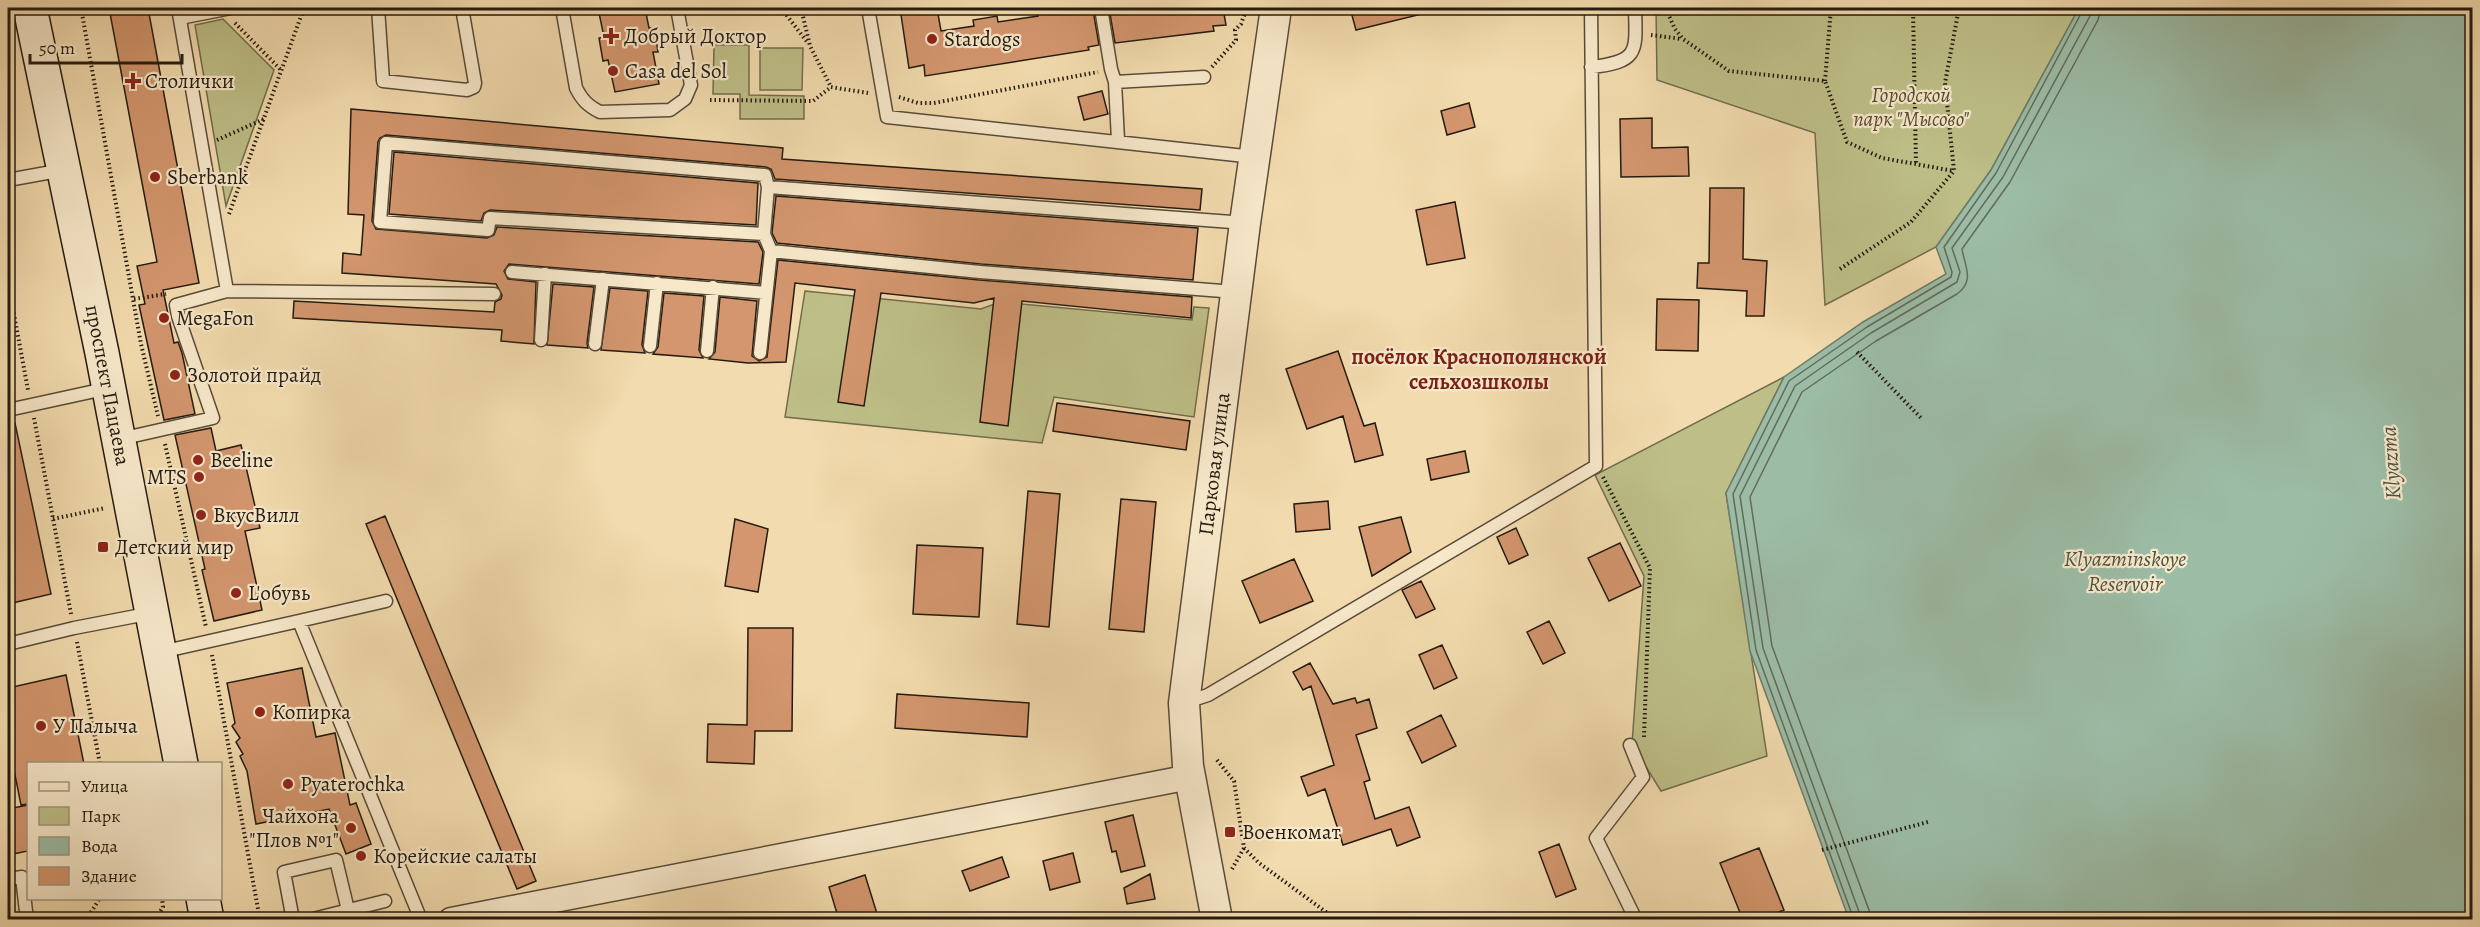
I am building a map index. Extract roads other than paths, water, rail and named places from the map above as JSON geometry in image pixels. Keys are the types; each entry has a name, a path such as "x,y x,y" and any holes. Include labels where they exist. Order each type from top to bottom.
{"main road":[{"name":"проспект Пацаева","path":"30,8 109,388 181,762"},
{"path":"203,900 207,920"}],"street":[{"name":"Парковая улица","path":"1217,920 1190,777 1184,703 1245,223 1276,8"},
{"path":"451,920 500,915 1190,777"}],"lane":[{"path":"378,8 383,81 467,90 474,87 475,83 462,8"},
{"path":"562,8 576,88 582,100 590,108 600,112 670,110 685,99 691,85 676,8"},
{"path":"868,8 887,117 1118,140 1254,157"},
{"path":"1101,8 1115,82 1118,140"},
{"path":"1184,703 1208,695 1596,466 1591,8"},
{"path":"1591,67 1617,64 1629,56 1636,43 1635,8"},
{"path":"226,9 179,13 227,291"},
{"path":"1115,82 1204,77"},
{"path":"760,352 771,251 764,234 768,187 765,175 386,143 380,222 489,230 490,218 764,234"},
{"path":"8,180 64,170"},
{"path":"768,187 1245,223"},
{"path":"771,251 980,272 1236,292"},
{"path":"512,272 766,293"},
{"path":"541,340 546,274"},
{"path":"595,344 603,279"},
{"path":"650,346 657,283"},
{"path":"706,351 714,287"},
{"path":"119,440 213,418 177,316 176,305 227,291 494,294"},
{"path":"8,410 109,388"},
{"path":"161,652 386,601"},
{"path":"8,644 74,628 153,613"},
{"path":"299,621 421,920"},
{"path":"1630,745 1642,777 1596,838 1636,920"},
{"path":"293,920 284,872 336,860 348,910"},
{"path":"8,879 22,877 27,920"},
{"path":"309,920 385,900"}],"water":[{"name":"Klyazminskoye Reservoir","path":"2079,8 2472,8 2472,919 1849,919 1750,651 1726,493 1784,377 1863,322 1946,274 1936,247 1991,170"}],"place":[{"name":"Добрый Доктор","path":"611,36"},
{"name":"Stardogs","path":"932,39"},
{"name":"Casa del Sol","path":"613,71"},
{"name":"Столички","path":"133,81"},
{"name":"Sberbank","path":"155,177"},
{"name":"MegaFon","path":"164,318"},
{"name":"Золотой прайд","path":"175,375"},
{"name":"Beeline","path":"198,460"},
{"name":"MTS","path":"199,477"},
{"name":"ВкусВилл","path":"201,515"},
{"name":"Детский мир","path":"103,547"},
{"name":"L'обувь","path":"236,593"},
{"name":"Копирка","path":"260,712"},
{"name":"У Палыча","path":"41,726"},
{"name":"Pyaterochka","path":"288,784"},
{"name":"Чайхона \"Плов №1\"","path":"351,828"},
{"name":"Военкомат","path":"1230,832"},
{"name":"Корейские салаты","path":"361,856"}],"district":[{"name":"посёлок Краснополянской сельхозшколы","path":"1479,370"}],"park label":[{"name":"Городской парк \"Мысово\"","path":"1911,107"}],"water label":[{"name":"Klyazma","path":"2391,463"}]}
